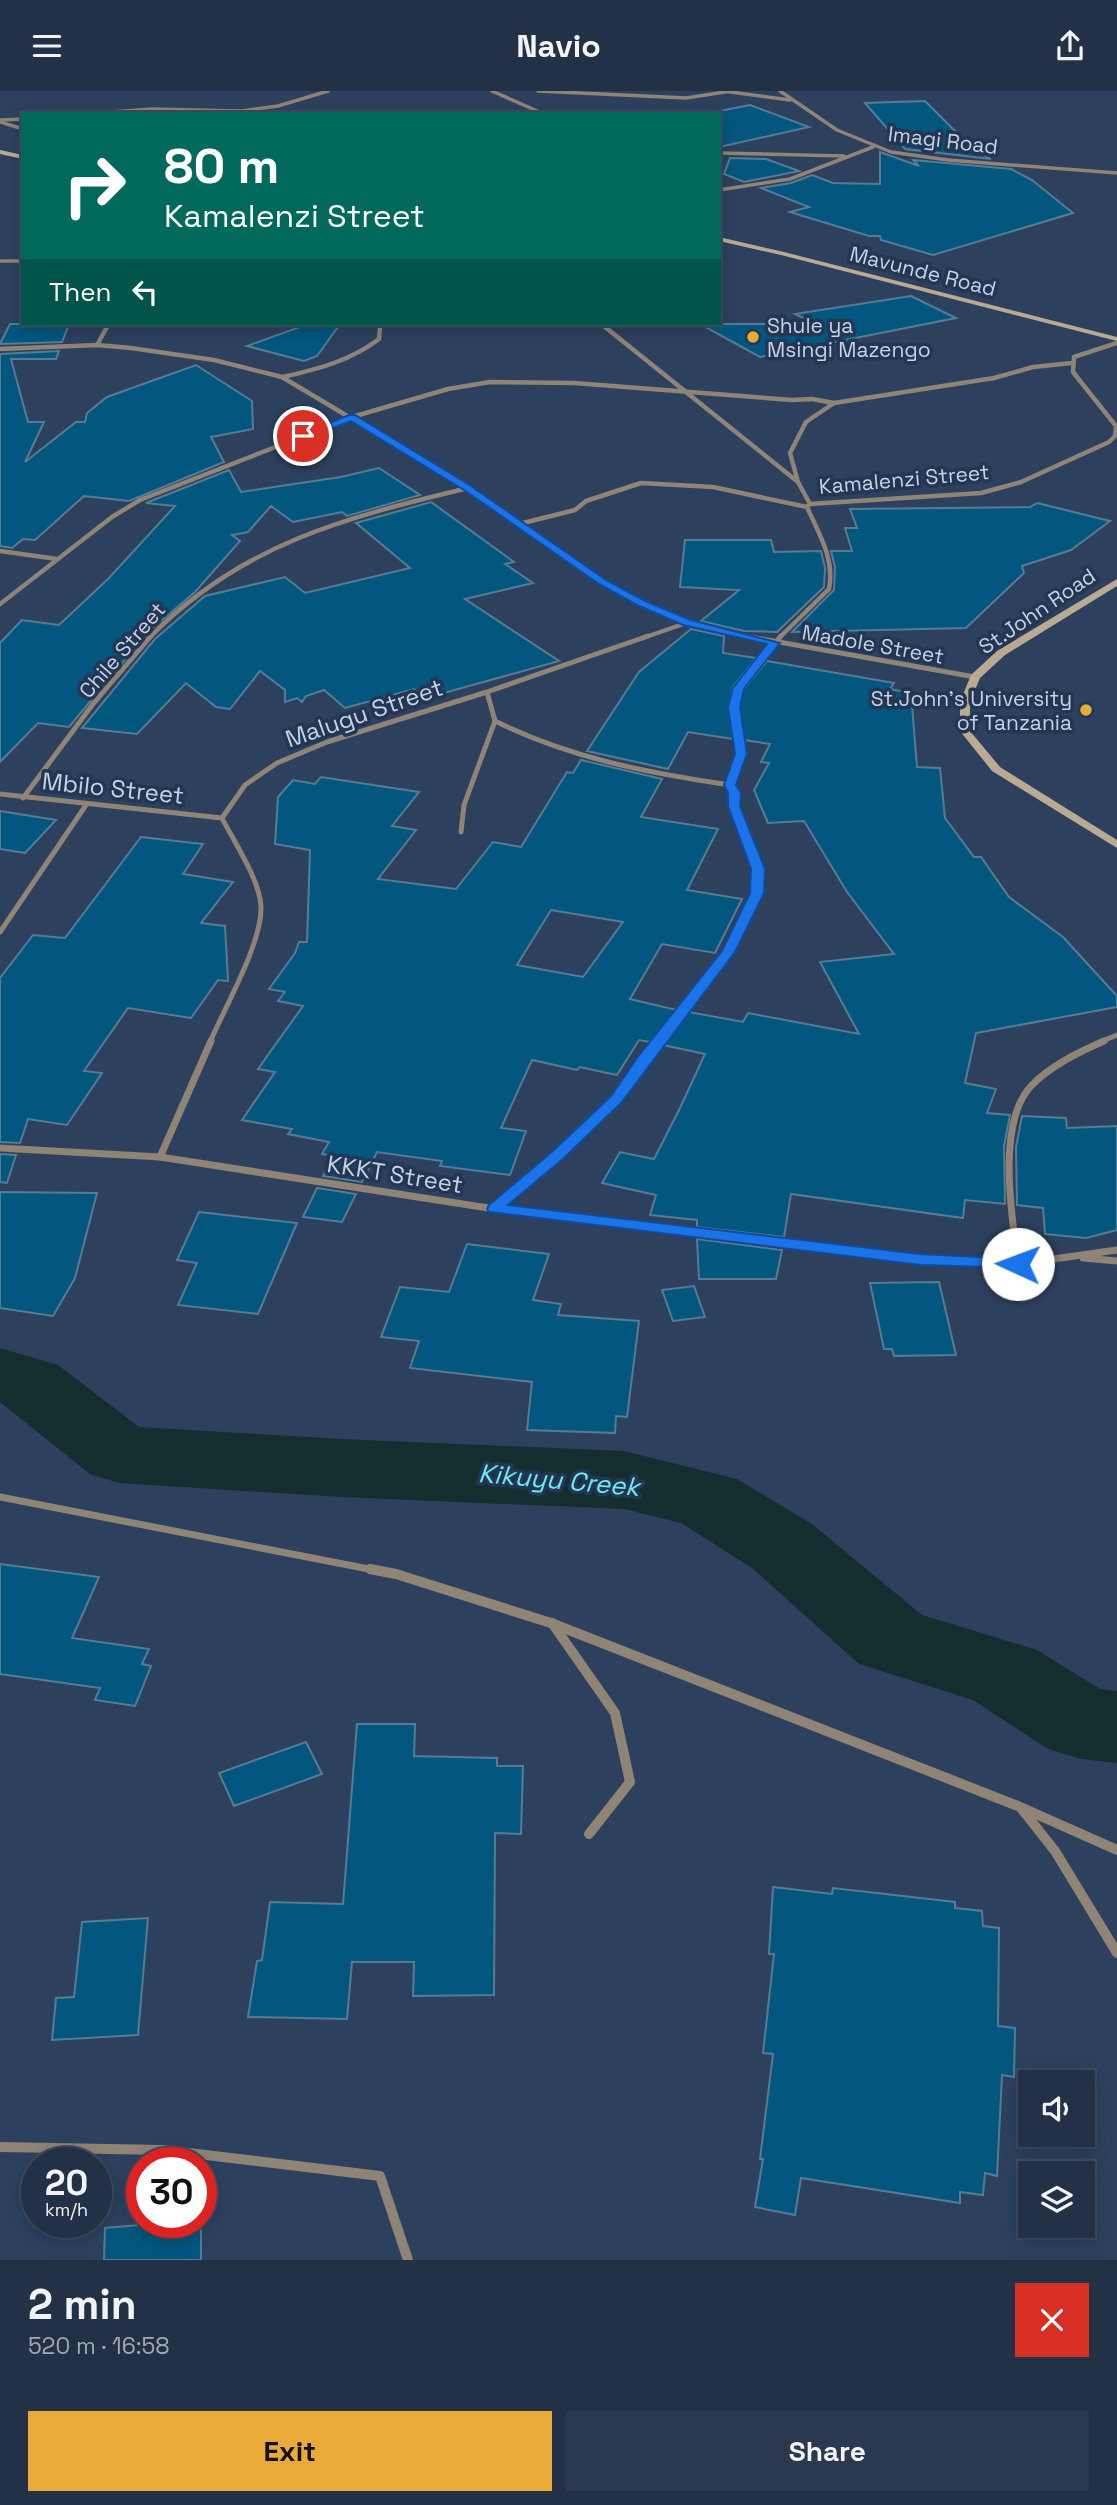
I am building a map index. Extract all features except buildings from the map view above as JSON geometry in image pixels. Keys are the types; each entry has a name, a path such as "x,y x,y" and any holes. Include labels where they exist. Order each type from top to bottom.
{"street":[{"path":"110,112 152,109 241,111 278,106 328,91"},
{"path":"492,91 539,112"},
{"path":"538,91 689,99 705,99 724,91 790,100"},
{"name":"Imagi Road","path":"780,91 837,130 891,152 948,160 1117,173"},
{"path":"0,121 21,118"},
{"path":"0,121 21,128"},
{"path":"721,190 790,179 874,146"},
{"path":"0,152 21,157"},
{"path":"721,153 848,156"},
{"name":"Mavunde Road","path":"721,239 1117,341"},
{"path":"0,261 21,261"},
{"path":"97,345 108,326"},
{"path":"282,377 328,366 367,350 379,339 380,326"},
{"path":"604,326 798,482"},
{"path":"0,604 112,517 140,500 352,417 448,389 490,382 574,383 792,400 811,399 834,403 982,380 1033,367 1072,363 1074,357 1117,341"},
{"name":"Madole Street","path":"0,349 97,345 214,360 282,377 468,488 602,582 687,623 774,643 975,677"},
{"name":"Kamalenzi Street","path":"730,785 741,754 735,718 738,688 774,643 829,589 833,578 832,565 809,505 992,490 1021,482 1109,442 1115,436 1116,426 1073,372 1072,363"},
{"path":"809,505 798,482 790,453 806,422 834,403"},
{"path":"519,524 575,510 586,501 642,483 713,487 809,505"},
{"name":"Chile Street","path":"23,798 141,647 171,615 218,578 271,547 327,525 468,488"},
{"path":"0,551 57,559"},
{"name":"St.John Road","path":"1117,582 1001,653 975,677 965,702 965,731 996,769 1117,845"},
{"name":"Malugu Street","path":"222,818 245,785 277,763 327,742 487,692 687,623"},
{"path":"461,832 464,805 495,721 487,692"},
{"path":"495,721 525,738 586,758 677,778 730,785 735,793 734,806 758,869 757,893 728,952 616,1099 558,1155 495,1209"},
{"name":"Mbilo Street","path":"0,794 222,818"},
{"path":"0,932 86,805"},
{"path":"160,1157 258,932 261,905 256,883 222,818"},
{"path":"1018,1264 1010,1173 1016,1113 1029,1089 1074,1056 1117,1035"},
{"name":"KKKT Street","path":"0,1148 160,1157 495,1209 920,1260 1018,1264 1117,1250"},
{"path":"1074,1257 1117,1261"},
{"path":"0,1497 396,1574 551,1623 1018,1805 1117,1850"},
{"path":"551,1623 615,1713 630,1782 589,1834"},
{"path":"1018,1805 1055,1851 1117,1953"},
{"path":"0,2147 163,2150 380,2176 408,2260"}],"waterway":[{"name":"Kikuyu Creek","path":"0,1374 30,1384 119,1454 341,1468 624,1480 707,1500 782,1546 891,1640 1005,1675 1081,1723 1117,1727"}],"place":[{"name":"Shule ya Msingi Mazengo","path":"753,337"},
{"name":"St.John's University of Tanzania","path":"1086,710"}],"route":[{"path":"303,436 352,417 468,488 602,582 641,603 687,623 774,643 738,688 734,707 735,728 741,754 730,785 735,793 734,806 758,869 757,893 728,952 616,1099 558,1155 495,1209 920,1260 1018,1264"}]}
